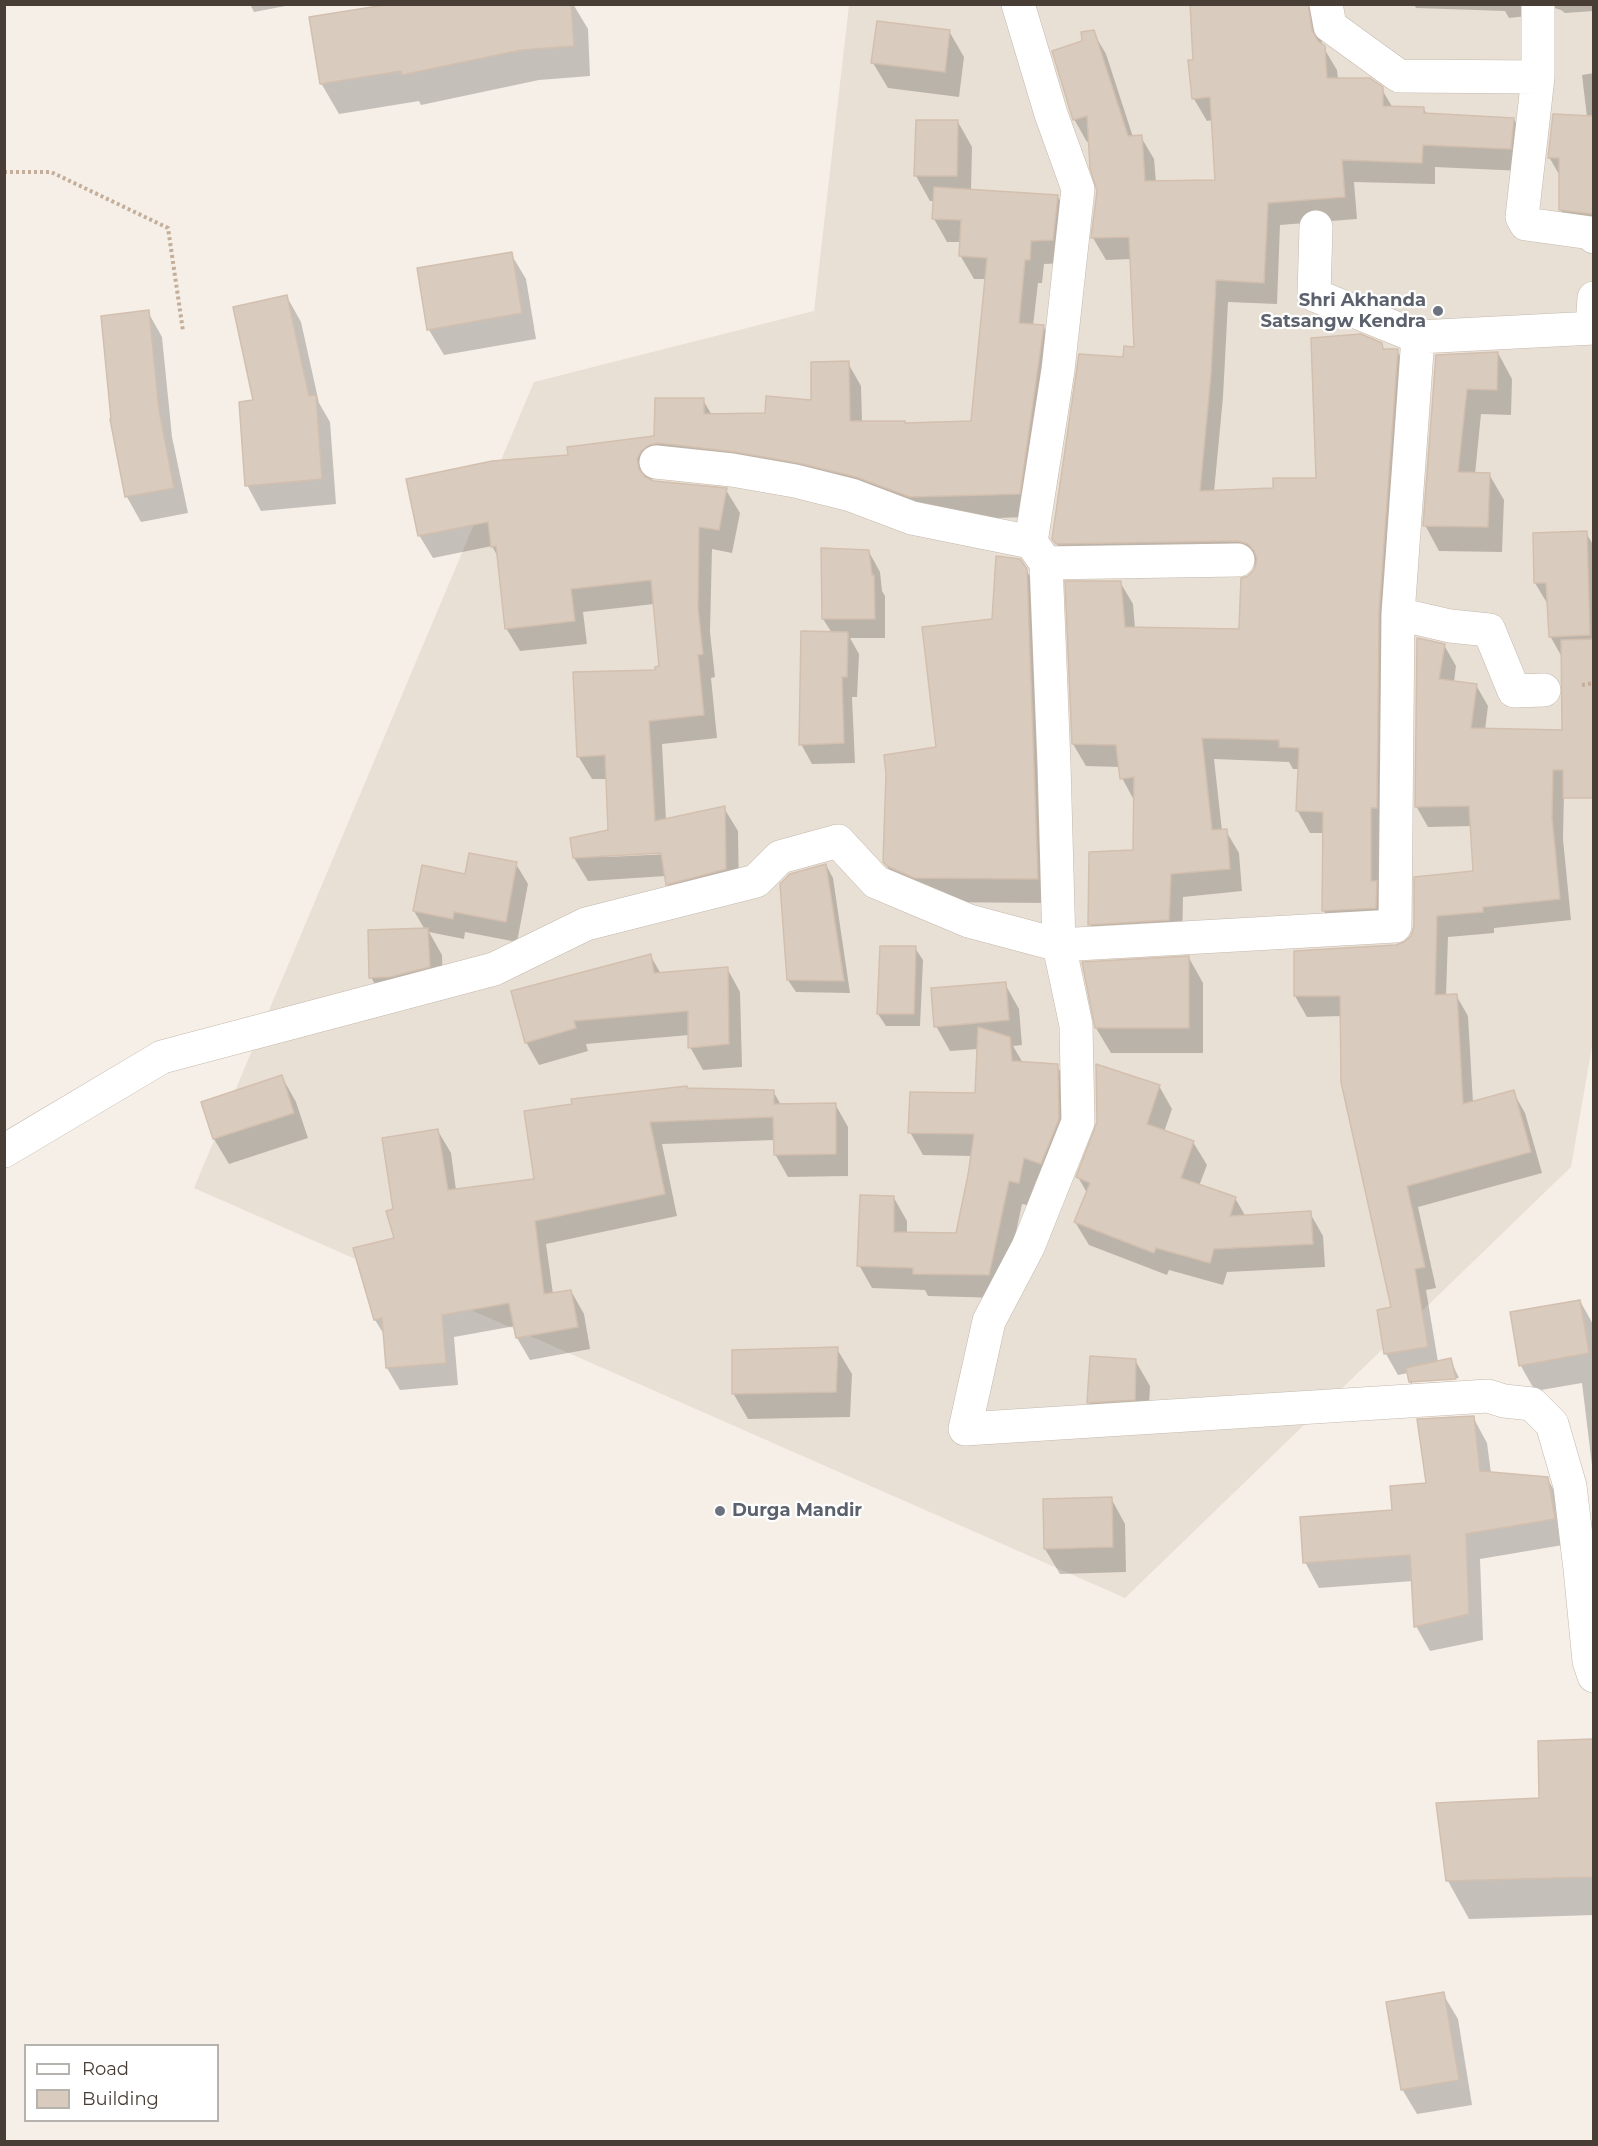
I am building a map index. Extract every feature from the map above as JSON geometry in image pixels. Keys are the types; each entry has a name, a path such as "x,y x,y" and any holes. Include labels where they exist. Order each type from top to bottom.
{"street":[{"path":"1018,4 1051,114 1078,189 1039,552 1054,764 1059,945 1076,1025 1078,1122 1028,1247 989,1321 965,1429 1488,1396 1504,1401 1532,1404 1552,1424 1570,1486 1589,1661 1593,1676"},
{"path":"1326,4 1330,26 1399,76 1538,77"},
{"path":"1538,4 1538,77 1522,217 1526,224 1590,233 1593,237"},
{"path":"1316,227 1314,296 1418,337 1593,318"},
{"path":"4,1150 162,1057 494,969 586,924 756,881 780,857 838,841 876,882 969,921 1059,945 1395,926 1398,614 1418,337"},
{"path":"656,462 732,470 795,481 851,495 912,518 1039,552 1238,560"},
{"path":"1398,614 1450,626 1489,630 1514,691 1544,690"}],"path":[{"path":"4,172 51,172 168,228 183,331"}],"shaded area":[{"path":"849,5 1593,5 1594,1035 1571,1167 1125,1598 194,1188 534,382 814,311"}],"building":[{"path":"391,4 571,4 574,46 521,50 402,75 401,71 320,84 309,17"},
{"path":"1190,4 1308,4 1312,30 1318,41 1325,46 1327,78 1370,78 1383,87 1383,106 1424,107 1424,113 1514,118 1511,149 1423,145 1422,163 1342,160 1345,197 1268,203 1264,283 1216,280 1211,374 1200,491 1273,488 1273,478 1316,478 1311,338 1361,334 1382,343 1383,349 1398,349 1379,613 1377,808 1371,808 1371,881 1377,881 1376,908 1322,911 1323,812 1296,811 1299,748 1279,747 1279,740 1202,738 1212,830 1227,829 1230,869 1171,874 1169,920 1088,925 1089,852 1133,850 1134,777 1120,779 1116,745 1072,744 1065,581 1121,581 1125,627 1239,629 1241,578 1248,576 1254,570 1257,559 1248,544 1238,541 1056,544 1052,539 1079,354 1123,357 1124,346 1134,347 1129,237 1091,238 1097,191 1090,168 1087,116 1073,120 1052,51 1082,41 1081,32 1094,30 1128,136 1142,135 1145,181 1215,180 1210,97 1192,99 1188,60 1193,60"},
{"path":"877,21 950,30 945,72 871,63"},
{"path":"1553,114 1593,116 1593,214 1559,210 1559,158 1548,158"},
{"path":"916,120 958,120 957,176 914,176"},
{"path":"934,187 1058,195 1053,240 1031,241 1030,260 1025,260 1019,323 1044,325 1020,494 910,497 856,477 798,463 735,452 658,443 649,445 641,451 637,459 639,469 645,477 654,481 727,488 719,530 699,527 698,608 703,654 698,655 704,715 649,721 655,821 725,806 726,869 666,885 661,853 573,858 570,838 608,830 605,755 577,757 573,672 655,670 655,667 659,666 651,580 571,589 575,621 505,629 496,546 491,547 488,522 418,536 406,479 492,461 568,455 567,447 654,436 655,398 704,398 704,414 765,413 766,396 811,400 811,362 849,361 850,421 905,421 905,423 971,421 987,258 959,256 961,220 932,219"},
{"path":"512,252 522,313 427,330 417,268"},
{"path":"287,295 309,396 316,395 322,479 245,486 239,402 253,400 233,307"},
{"path":"149,310 159,410 174,488 125,497 110,419 101,316"},
{"path":"1498,352 1497,390 1467,389 1458,472 1490,473 1488,527 1423,526 1436,355"},
{"path":"1587,531 1590,635 1549,637 1546,583 1534,583 1533,533"},
{"path":"821,548 869,550 872,575 874,575 875,619 822,619"},
{"path":"996,556 1020,559 1027,569 1038,879 914,878 883,862 886,774 884,755 936,747 922,627 992,619"},
{"path":"801,631 848,632 847,677 842,677 844,743 799,745"},
{"path":"1417,638 1445,644 1439,679 1477,684 1471,728 1562,730 1561,640 1593,639 1593,798 1563,798 1563,770 1553,770 1552,817 1560,899 1483,907 1483,912 1437,916 1435,995 1457,994 1463,1104 1514,1090 1531,1152 1407,1186 1425,1267 1415,1269 1428,1347 1384,1354 1377,1310 1391,1307 1341,1082 1340,996 1294,996 1294,951 1396,945 1404,942 1411,936 1414,927 1414,877 1473,871 1469,806 1415,807"},
{"path":"469,853 517,862 506,922 454,912 453,919 413,911 422,865 465,874"},
{"path":"826,864 844,981 787,980 780,884 790,874"},
{"path":"428,928 430,967 390,977 369,978 368,930"},
{"path":"880,946 916,946 914,1014 877,1014"},
{"path":"651,954 654,973 728,967 729,1044 688,1048 688,1011 574,1021 576,1028 525,1043 511,991"},
{"path":"1189,956 1189,1028 1095,1028 1082,962"},
{"path":"1006,982 1009,1020 934,1027 931,988"},
{"path":"978,1027 1010,1037 1012,1061 1058,1064 1059,1119 1041,1164 1024,1158 1019,1183 1009,1181 989,1275 913,1274 913,1268 857,1266 860,1195 894,1196 894,1232 956,1233 974,1134 908,1133 910,1092 975,1093"},
{"path":"1096,1064 1160,1085 1147,1124 1194,1141 1181,1178 1236,1197 1230,1216 1311,1211 1313,1244 1214,1249 1210,1263 1156,1248 1154,1253 1074,1222 1090,1183 1076,1177 1097,1122"},
{"path":"282,1075 294,1113 213,1139 201,1102"},
{"path":"687,1086 687,1088 774,1090 774,1104 836,1103 836,1154 774,1155 773,1117 650,1122 665,1194 535,1221 544,1294 571,1290 578,1327 516,1338 509,1303 442,1315 446,1363 386,1368 382,1318 374,1320 353,1248 394,1238 386,1211 393,1209 382,1138 438,1129 448,1190 534,1179 524,1111 572,1104 571,1099"},
{"path":"1580,1300 1589,1353 1519,1366 1510,1312"},
{"path":"838,1347 836,1392 732,1394 732,1350"},
{"path":"1090,1356 1136,1359 1135,1400 1087,1403"},
{"path":"1451,1358 1456,1379 1409,1382 1406,1368"},
{"path":"1474,1416 1480,1471 1548,1477 1555,1519 1466,1534 1469,1614 1414,1627 1410,1555 1303,1563 1300,1517 1392,1510 1390,1486 1426,1483 1417,1419"},
{"path":"1112,1497 1113,1547 1044,1549 1043,1499"},
{"path":"1593,1739 1593,1877 1446,1881 1436,1803 1539,1798 1538,1741"},
{"path":"1444,1992 1459,2080 1401,2090 1386,2002"}],"place":[{"name":"Shri Akhanda Satsangw Kendra","path":"1438,311"},
{"name":"Durga Mandir","path":"720,1511"}]}
